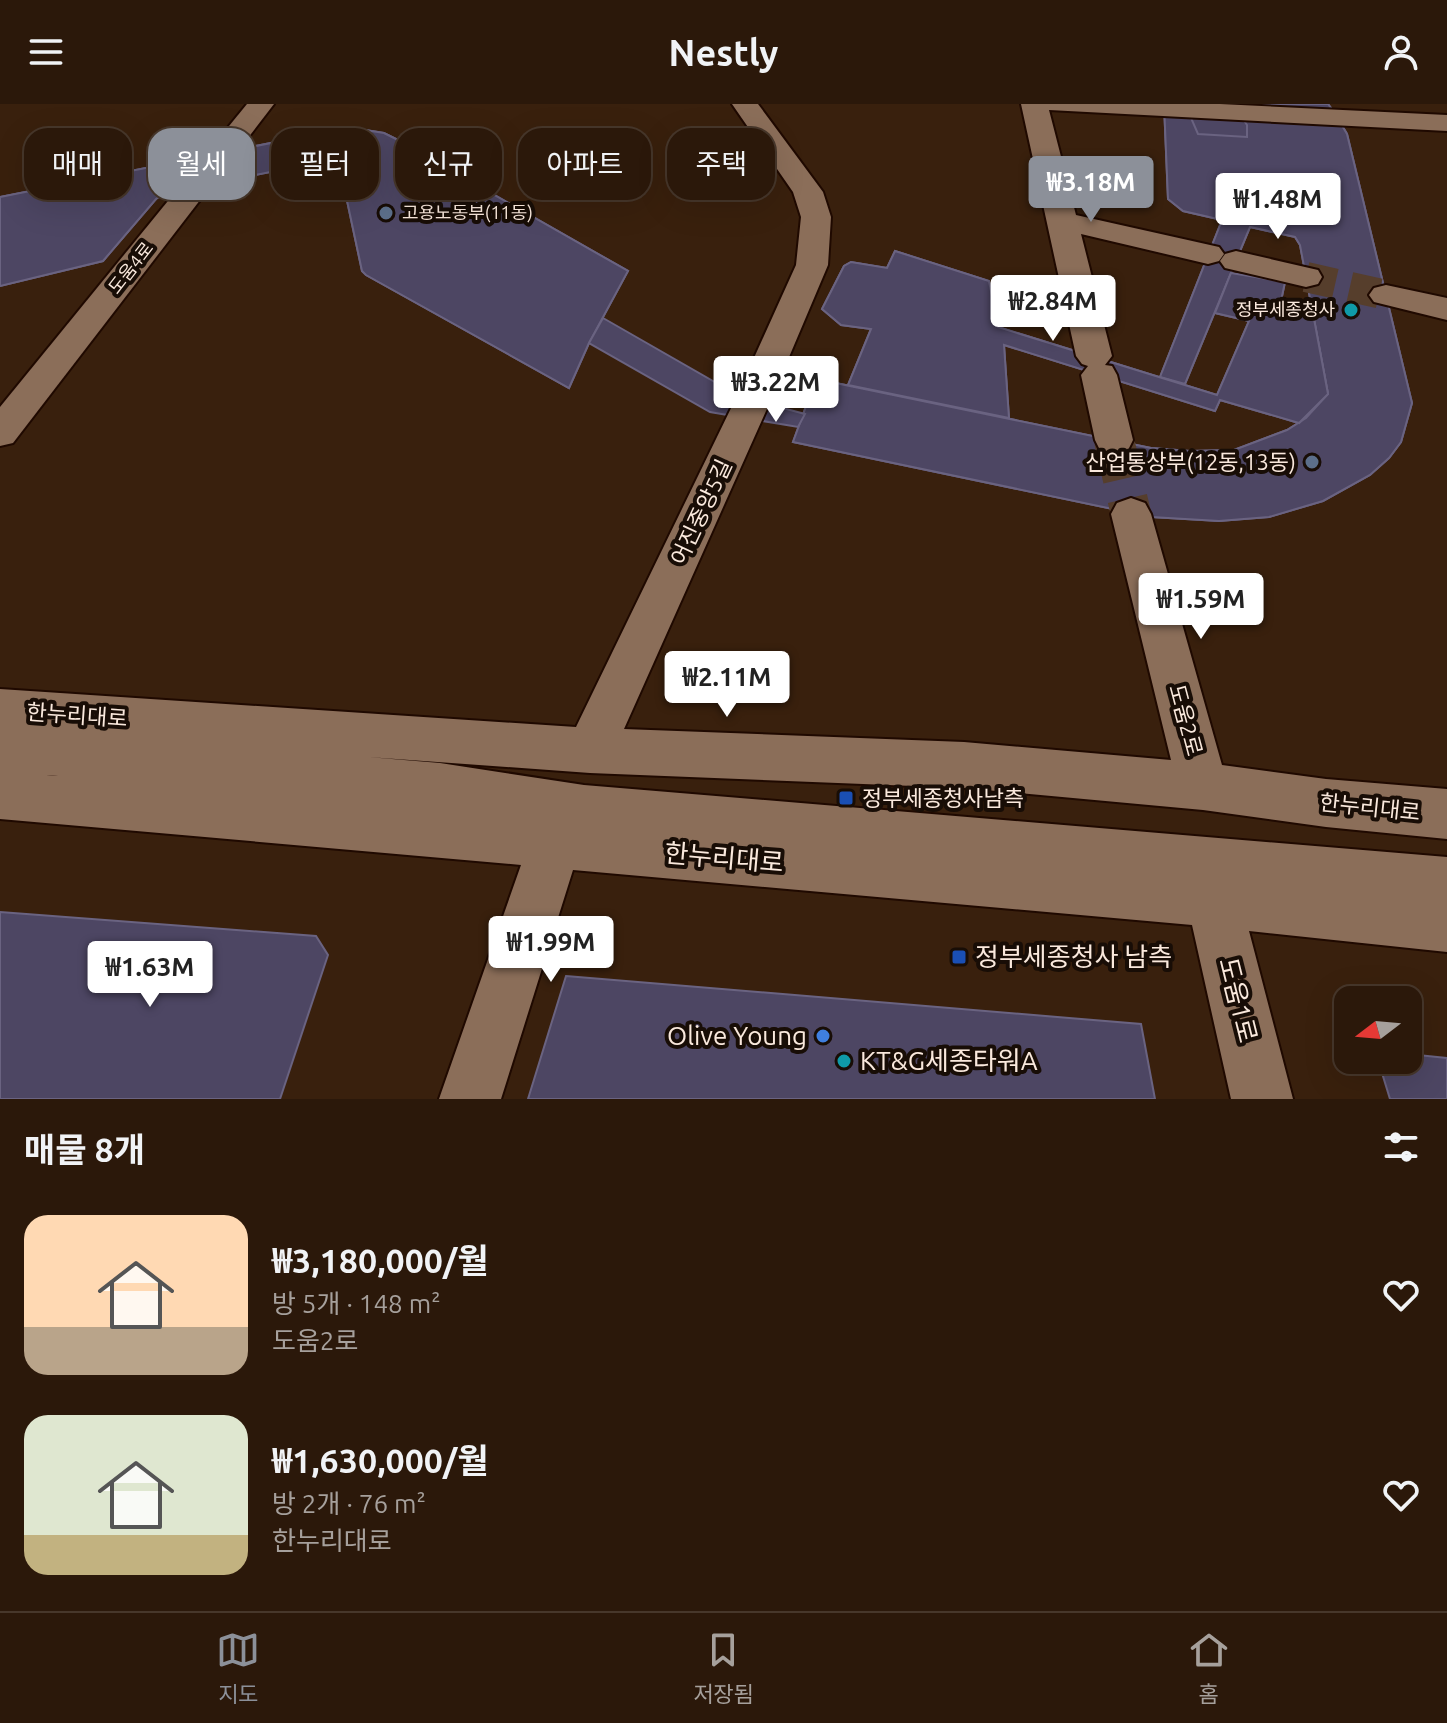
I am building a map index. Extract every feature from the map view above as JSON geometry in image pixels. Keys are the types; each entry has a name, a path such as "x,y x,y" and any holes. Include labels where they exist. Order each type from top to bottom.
{"street":[{"name":"도움4로","path":"5,420 261,104"},
{"name":"어진중앙5길","path":"590,750 812,265 816,217 808,192 745,104"},
{"path":"1034,104 1114,440"},
{"path":"1055,104 1443,120"},
{"path":"1062,221 1306,277"},
{"path":"1386,295 1447,309"},
{"name":"도움2로","path":"1131,514 1203,786"},
{"name":"한누리대로","path":"0,710 590,750 964,765 1203,786 1326,803 1447,814"},
{"path":"0,748 440,787 584,810 1447,884"},
{"name":"한누리대로","path":"0,795 1214,900 1447,924"},
{"path":"470,1099 555,843"},
{"name":"도움1로","path":"1214,900 1262,1099"}],"building":[{"name":"정부세종청사","path":"1164,104 1328,104 1334,112 1347,134 1412,403 1401,442 1389,458 1370,475 1323,501 1269,517 1219,521 1151,517 793,442 816,379 1151,448 1234,450 1287,430 1306,418 1328,394 1300,245 1295,237 1250,227 1185,384 1160,377 1222,220 1183,211 1168,199"},
{"name":"정부세종청사","path":"1164,104 1185,104 1198,134 1247,137 1247,125 1233,104 1328,104 1334,112 1347,134 1412,403 1401,442 1389,458 1370,475 1323,501 1269,517 1219,521 1151,517 793,442 816,379 1151,448 1234,450 1287,430 1306,418 1328,394 1300,245 1295,237 1250,227 1185,384 1160,377 1222,220 1183,211 1168,199"},
{"path":"379,132 395,138 395,200 502,199 628,271 589,343 569,388 362,271 347,200 379,200"},
{"path":"379,132 395,138 395,200 502,199 628,271 589,343 569,388 362,271 347,200 379,200"},
{"path":"271,143 271,172 255,175 255,146"},
{"path":"271,143 271,172 255,175 255,146"},
{"path":"148,167 148,200 155,200 103,261 0,286 0,197 24,192 24,200 132,200 132,171"},
{"path":"148,167 148,200 155,200 103,261 0,286 0,197 24,192 24,200 132,200 132,171"},
{"name":"정부세종청사","path":"895,251 989,281 998,327 1217,395 1249,321 1215,313 1231,273 1285,282 1281,301 1312,308 1328,394 1299,423 1220,400 1215,411 1004,345 1009,418 848,385 871,329 841,325 822,309 844,266 851,262 887,268"},
{"name":"정부세종청사","path":"895,251 989,281 998,327 1217,395 1249,321 1215,313 1231,273 1285,282 1281,301 1312,308 1328,394 1299,423 1220,400 1215,411 1004,345 1009,418 848,385 871,329 841,325 822,309 844,266 851,262 887,268"},
{"path":"603,318 741,397 805,414 798,427 710,412 589,343"},
{"path":"0,912 316,936 328,955 280,1099 0,1099"},
{"name":"KT&G세종타워A","path":"566,976 1141,1024 1155,1099 528,1099"},
{"path":"1422,1055 1447,1058 1447,1099 1390,1099 1382,1074 1422,1074"}],"tunnel":[{"path":"1306,277 1386,295"},
{"path":"1114,440 1131,514"}],"place":[{"name":"고용노동부(11동)","path":"386,213"},
{"name":"정부세종청사","path":"1351,310"},
{"name":"산업통상부(12동,13동)","path":"1312,462"},
{"name":"정부세종청사남측","path":"846,798"},
{"name":"정부세종청사 남측","path":"959,957"},
{"name":"Olive Young","path":"823,1036"},
{"name":"KT&G세종타워A","path":"844,1061"}]}
